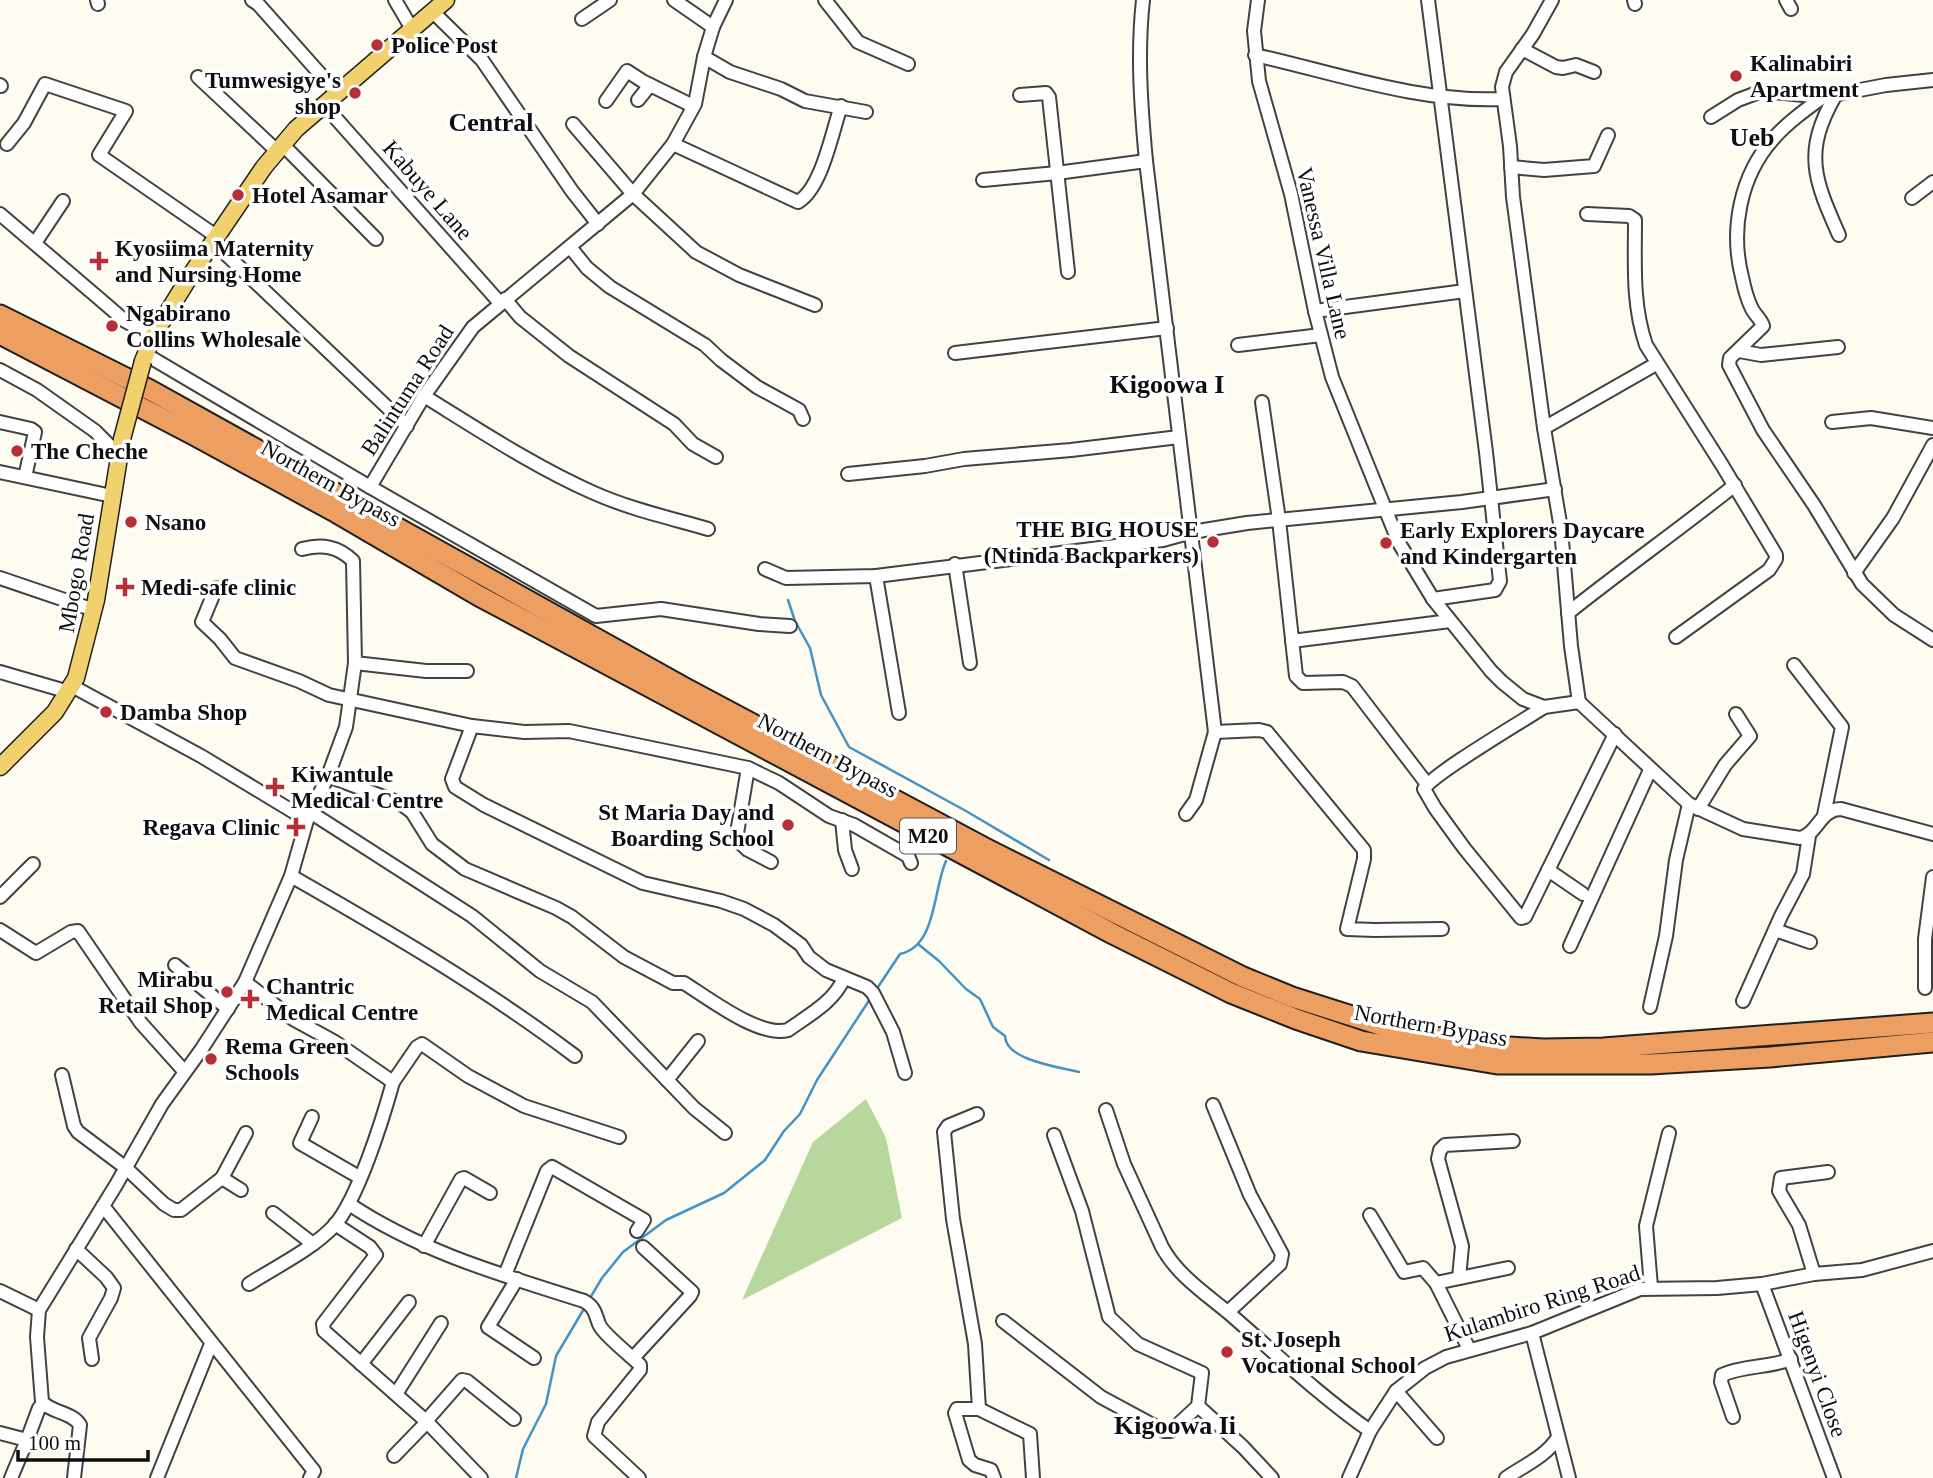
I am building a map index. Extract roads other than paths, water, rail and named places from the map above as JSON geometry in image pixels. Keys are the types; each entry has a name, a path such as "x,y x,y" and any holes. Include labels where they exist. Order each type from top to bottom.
{"highway":[{"name":"Northern Bypass","path":"0,315 150,390 687,689 971,840 1231,971 1292,997 1402,1031 1471,1043 1544,1049 1616,1047 1933,1023"},
{"name":"Northern Bypass","path":"0,334 337,513 492,603 1113,934 1231,993 1296,1019 1361,1041 1497,1064 1651,1064 1933,1042"}],"main road":[{"name":"Mbogo Road","path":"0,767 37,732 70,689 85,647 94,610 122,439 144,357 153,336 214,238 296,129 446,0"}],"street":[{"path":"252,0 337,93"},
{"path":"395,0 412,29"},
{"path":"582,19 610,0"},
{"path":"674,0 713,27"},
{"name":"Balintuma Road","path":"726,0 713,27 693,106 673,144 633,194 473,327 425,397 370,487 596,616 661,609 790,626"},
{"path":"825,0 858,42 908,64"},
{"path":"1143,0 1139,40 1146,161 1215,732 1196,800 1186,814"},
{"name":"Vanessa Villa Lane","path":"1258,0 1254,31 1259,81 1291,194 1315,312 1332,377 1384,509 1404,553 1450,621 1502,682 1523,699 1544,707"},
{"path":"1428,0 1500,581 1495,590 1433,599"},
{"path":"1552,0 1506,72 1502,86 1513,197 1544,428 1561,529 1579,702 1650,770 1694,807 1743,829 1793,838 1808,836"},
{"path":"432,11 482,60 572,191 598,224"},
{"path":"1522,49 1556,67 1576,65 1594,72"},
{"path":"1255,55 1382,86 1453,99 1503,99"},
{"path":"704,57 730,72 781,89 805,101 866,112"},
{"path":"606,101 627,71 693,106"},
{"path":"198,77 280,148 376,239"},
{"path":"1711,117 1738,100 1762,91 1829,96 1885,85 1933,80"},
{"path":"7,144 24,123 46,84 127,111 99,155 214,238 407,426"},
{"path":"638,100 650,85"},
{"path":"1020,95 1041,92 1049,97 1068,272"},
{"path":"1829,96 1816,138 1814,161 1824,198 1839,235"},
{"path":"1829,96 1796,117 1772,139 1760,156 1743,191 1737,228 1738,260 1751,308 1763,326 1728,362 1763,430 1807,495 1854,573 1876,599 1933,640"},
{"name":"Kabuye Lane","path":"324,105 502,301 569,356 674,424 693,444 716,457"},
{"path":"673,144 798,202 817,179 841,106"},
{"path":"573,124 633,194 696,252 738,275 815,305"},
{"path":"1511,167 1544,170 1594,166 1608,135"},
{"path":"983,180 1146,161"},
{"path":"1912,198 1933,182"},
{"path":"35,243 63,201"},
{"path":"0,214 125,321 153,336"},
{"path":"1587,214 1629,216 1635,220 1634,282 1639,321 1646,345 1776,555 1769,570 1676,637"},
{"path":"570,247 587,268 610,287 705,345 757,387 799,410 803,419"},
{"path":"1315,312 1465,291"},
{"path":"955,353 1167,328"},
{"path":"1238,345 1321,335"},
{"path":"1739,351 1761,355 1838,346"},
{"path":"144,357 370,487"},
{"path":"1544,428 1656,364"},
{"path":"0,370 37,390 95,431 109,445 118,462"},
{"path":"425,397 547,469 595,493 651,513 708,528"},
{"path":"1262,402 1297,679 1303,683 1348,683 1427,784"},
{"path":"1832,422 1871,418 1933,428"},
{"path":"0,422 35,432 25,477"},
{"path":"848,474 925,466 964,458 1071,450 1179,437"},
{"path":"1854,573 1893,518 1933,445"},
{"path":"0,472 112,496"},
{"path":"1568,613 1735,485"},
{"path":"765,569 786,578 876,576 955,564 1132,544 1192,532 1279,520 1555,489"},
{"path":"74,1478 81,1435 79,1423 44,1405 37,1337 39,1310 162,1104 245,982 291,876 309,816 328,776 346,727 355,663 353,561 344,552 329,547 317,545 302,549"},
{"path":"955,564 970,663"},
{"path":"876,576 899,713"},
{"path":"0,578 94,610"},
{"path":"216,588 202,622 235,658 329,695 379,708 471,726 524,732 569,731 748,768 779,783 829,816 842,820 908,856 911,863"},
{"path":"1292,641 1450,621"},
{"path":"355,663 426,671 467,671"},
{"path":"1794,665 1842,727 1824,815"},
{"path":"0,672 70,689 189,750 309,816 472,916 540,971 592,1002 710,1123 725,1133"},
{"path":"1579,702 1544,707 1427,784 1424,792 1520,917 1525,917 1615,734"},
{"path":"1650,1007 1666,936 1676,860 1694,807 1750,736 1736,714"},
{"path":"471,726 452,779 455,787 484,805 643,883 700,895 744,909 774,925 801,945 809,957 826,970 867,987 873,993 893,1032 905,1073"},
{"path":"1215,732 1259,730 1267,733 1364,850 1347,929 1442,929"},
{"path":"748,768 736,839 748,850 771,862"},
{"path":"1570,946 1650,770"},
{"path":"328,776 400,803 412,813 432,844 466,869 556,908 624,957 673,983 684,983 759,1027 788,1030 828,1001 838,991 844,978"},
{"path":"1743,1001 1803,874 1808,836 1824,815 1841,809 1933,834"},
{"path":"842,820 845,850 852,869"},
{"path":"0,897 33,864"},
{"path":"1548,870 1583,894"},
{"path":"291,876 443,964 533,1024 575,1056"},
{"path":"1925,988 1925,939 1933,877"},
{"path":"0,930 36,953 71,932 78,931 141,1023 184,1071"},
{"path":"1775,930 1810,942"},
{"path":"175,965 228,1009"},
{"path":"245,982 293,1018 335,1042 393,1082"},
{"path":"667,1080 698,1041"},
{"path":"249,1284 313,1244 335,1224 349,1204 393,1082 417,1046 425,1045 468,1076 524,1106 619,1137"},
{"path":"62,1075 74,1126 78,1132 126,1168 174,1210 181,1210 222,1178 246,1133"},
{"path":"1213,1105 1250,1195 1282,1254 1280,1265 1228,1312"},
{"path":"1105,1110 1124,1164 1162,1247 1184,1275 1334,1406 1370,1431"},
{"path":"977,1114 948,1126 944,1132 953,1219 975,1343 979,1409"},
{"path":"312,1117 300,1143 359,1177"},
{"path":"1651,1287 1646,1226 1669,1133"},
{"path":"1003,1321 1101,1397 1164,1431 1171,1431 1198,1406 1202,1373 1138,1344 1109,1317 1082,1212 1054,1135"},
{"path":"1459,1278 1462,1246 1438,1159 1440,1150 1445,1145 1513,1140"},
{"path":"534,1358 488,1327 511,1277 547,1171 552,1167 644,1220 637,1231"},
{"path":"1814,1274 1799,1225 1779,1191 1781,1178 1828,1172"},
{"path":"222,1178 241,1190"},
{"path":"424,1246 461,1179 464,1178 490,1193"},
{"path":"349,1204 388,1229 424,1246 482,1269 588,1303 598,1316 600,1327 640,1365 640,1370 598,1422 594,1432 597,1440 639,1478"},
{"path":"103,1206 314,1471 310,1478"},
{"path":"273,1213 313,1244"},
{"path":"1370,1215 1404,1272 1423,1268 1436,1283 1469,1349"},
{"path":"335,1224 370,1247 376,1255 338,1302 322,1327 332,1339 426,1421 481,1478"},
{"path":"633,1358 692,1292 643,1247"},
{"path":"76,1249 114,1288 89,1338 92,1359"},
{"name":"Kulambiro Ring Road","path":"1349,1478 1370,1431 1395,1391 1425,1368 1446,1357 1532,1333 1640,1289 1717,1288 1762,1284 1814,1274 1862,1270 1933,1251"},
{"path":"1436,1283 1508,1268"},
{"name":"Higenyi Close","path":"1762,1284 1834,1478"},
{"path":"0,1291 39,1310"},
{"path":"360,1364 409,1303"},
{"path":"396,1394 441,1323"},
{"path":"1532,1333 1569,1478"},
{"path":"157,1478 211,1344"},
{"path":"1733,1417 1721,1381 1723,1376 1738,1370 1776,1365 1791,1359"},
{"path":"394,1456 462,1380 467,1381 514,1419"},
{"path":"1395,1391 1437,1438"},
{"path":"11,1478 39,1408 44,1405"},
{"path":"1198,1406 1272,1478"},
{"path":"994,1478 991,1470 969,1460 955,1413 957,1409 979,1409 1031,1436 1033,1478"},
{"path":"0,1433 27,1440"},
{"path":"1506,1478 1546,1451 1558,1437"}],"waterway":[{"path":"788,600 795,621 810,648 821,695 849,747 1049,860"},
{"path":"876,990 900,954 912,949 921,940 932,915 946,861"},
{"path":"918,944 980,999 993,1027 1005,1036 1007,1044 1014,1051 1034,1061 1079,1072"},
{"path":"590,1298 623,1252 666,1220 724,1193 765,1160 784,1131 800,1114 817,1080 870,999"},
{"path":"516,1478 523,1449 546,1404 556,1356 585,1307"}],"place":[{"name":"Police Post","path":"377,45"},
{"name":"Kalinabiri Apartment","path":"1736,76"},
{"name":"Tumwesigye's shop","path":"355,93"},
{"name":"Hotel Asamar","path":"238,195"},
{"name":"Kyosiima Maternity and Nursing Home","path":"99,261"},
{"name":"Ngabirano Collins Wholesale","path":"112,326"},
{"name":"The Cheche","path":"17,451"},
{"name":"Nsano","path":"131,522"},
{"name":"THE BIG HOUSE (Ntinda Backparkers)","path":"1213,542"},
{"name":"Early Explorers Daycare and Kindergarten","path":"1386,543"},
{"name":"Medi-safe clinic","path":"125,587"},
{"name":"Damba Shop","path":"106,712"},
{"name":"Kiwantule Medical Centre","path":"275,787"},
{"name":"St Maria Day and Boarding School","path":"788,825"},
{"name":"Regava Clinic","path":"296,827"},
{"name":"Mirabu Retail Shop","path":"227,992"},
{"name":"Chantric Medical Centre","path":"250,999"},
{"name":"Rema Green Schools","path":"211,1059"},
{"name":"St. Joseph Vocational School","path":"1227,1352"}],"district":[{"name":"Central","path":"491,122"},
{"name":"Ueb","path":"1752,137"},
{"name":"Kigoowa I","path":"1167,384"},
{"name":"Kigoowa Ii","path":"1175,1425"}]}
